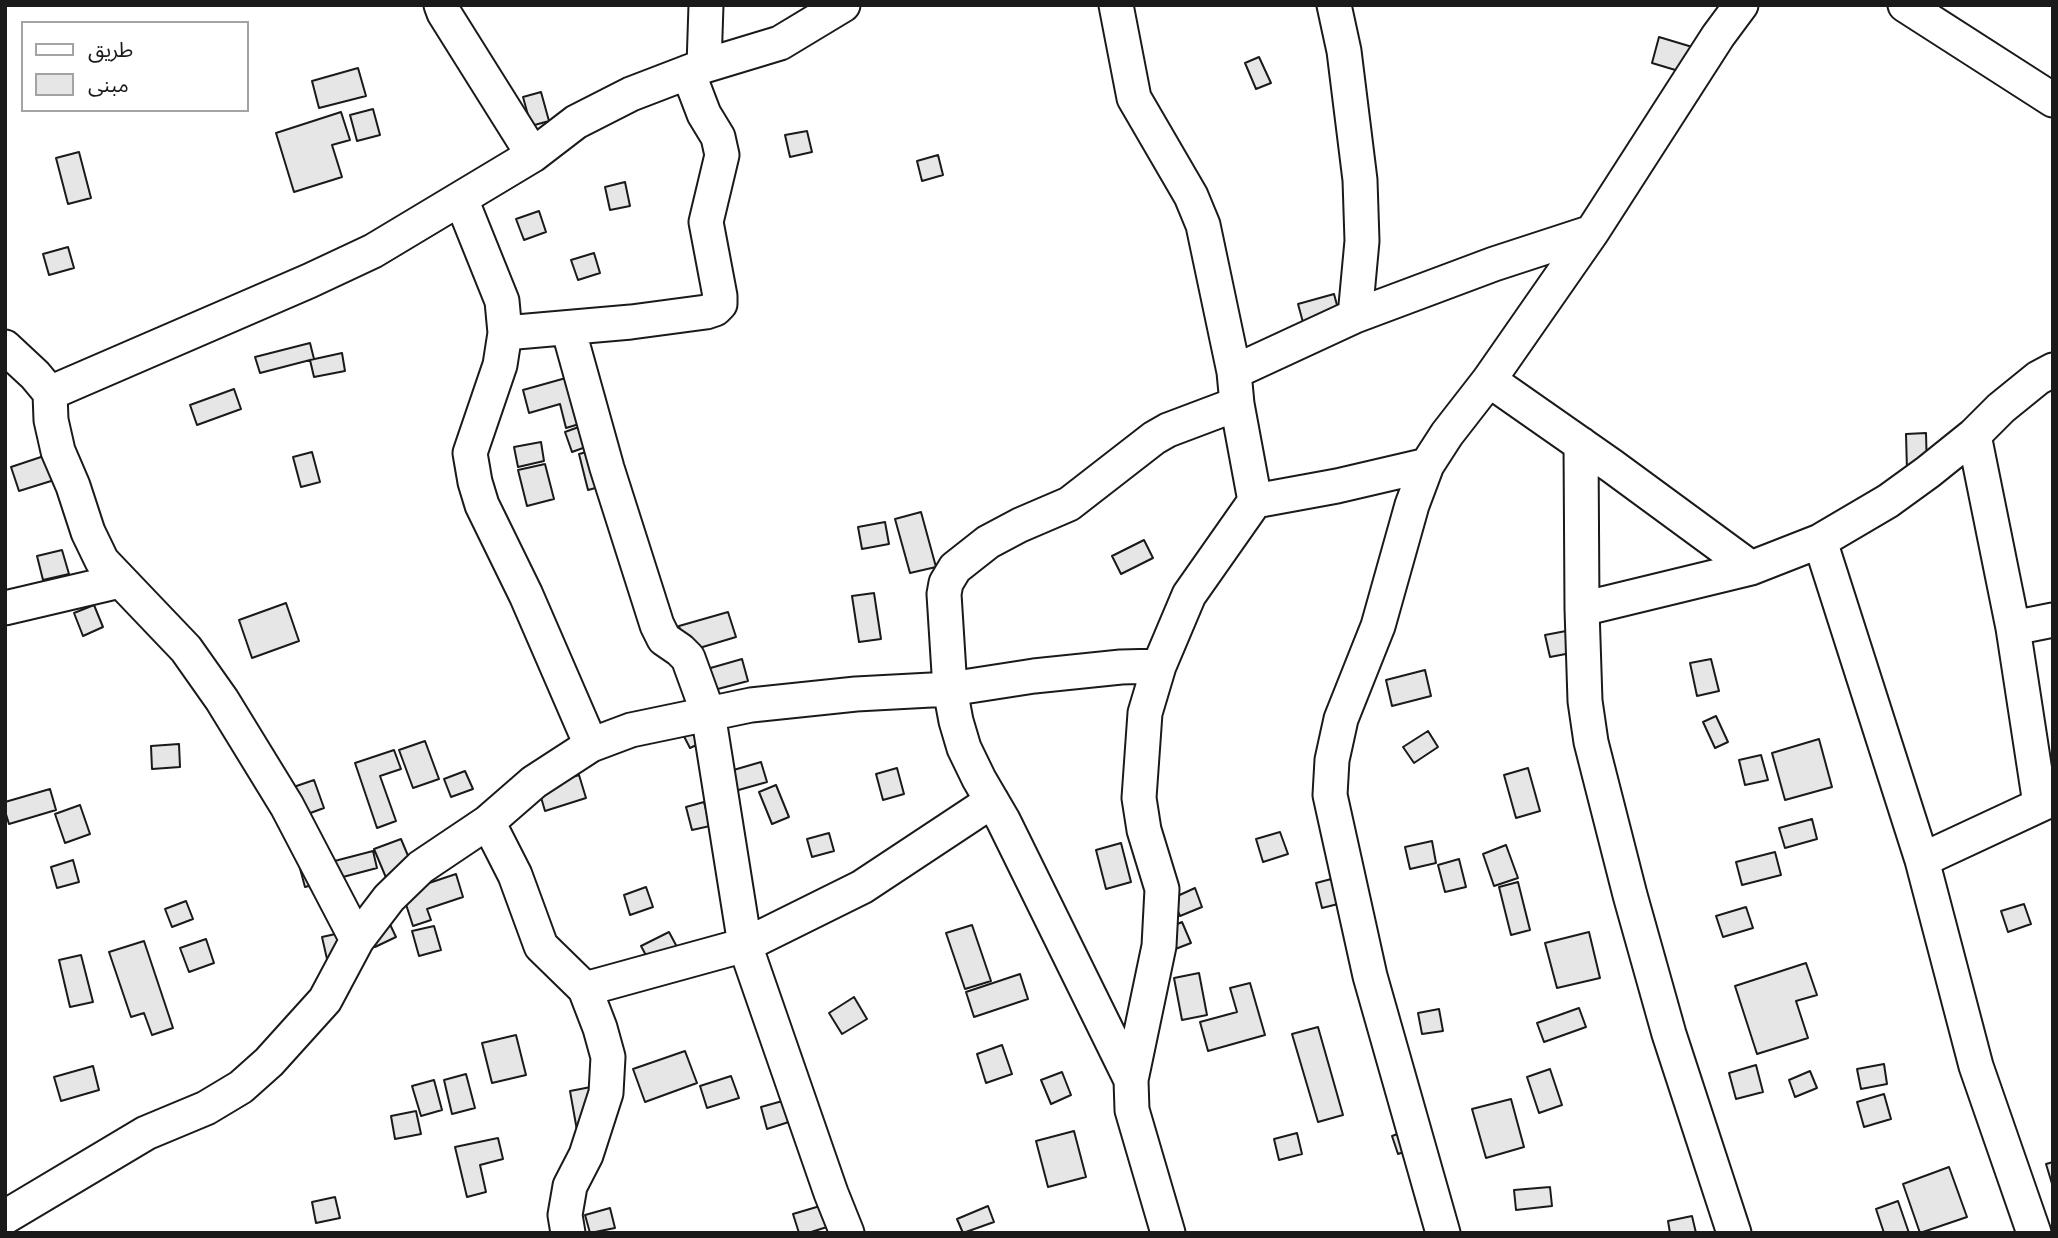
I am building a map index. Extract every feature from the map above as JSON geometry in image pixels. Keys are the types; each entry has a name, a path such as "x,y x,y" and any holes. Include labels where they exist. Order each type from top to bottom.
{"street":[{"path":"441,5 533,155"},
{"path":"505,333 706,312 720,304 706,222 722,155 718,137 704,114 696,69 706,5"},
{"path":"50,393 373,251 533,155 576,122 631,94 696,69 780,43 843,5"},
{"path":"1116,5 1134,98 1191,196 1203,225 1255,501"},
{"path":"1334,5 1344,51 1360,180 1362,241 1356,316"},
{"path":"1443,1233 1370,976 1331,795 1332,760 1341,719 1378,626 1412,505 1427,465 1592,232 1703,59 1741,5"},
{"path":"1905,5 2053,100"},
{"path":"461,199 502,301 505,333 500,365 470,453 475,482 482,505 526,595 591,745"},
{"path":"1130,1080 964,748 950,689 944,594 946,583 955,568 988,542 1069,504 1161,434 1356,316 1494,264 1592,232"},
{"path":"568,328 607,468 657,625 664,639 688,658 708,713 745,945 831,1193 848,1233"},
{"path":"5,347 50,393 51,420 58,451 88,532 102,561 186,649 222,700 287,806 357,940"},
{"path":"1583,609 1751,568 1820,541 1888,501 1928,472 1975,435 2000,408 2038,378 2053,370"},
{"path":"1489,380 1751,568"},
{"path":"1922,860 2047,802 1975,435"},
{"path":"1581,444 1585,701 1591,742 1658,997 1734,1233"},
{"path":"1168,1233 1132,1110 1130,1080 1159,946 1162,889 1144,830 1139,798 1145,713 1159,666 1189,595 1255,501 1337,486 1427,465"},
{"path":"1820,541 1922,860 1976,1066 2034,1233"},
{"path":"5,608 120,582"},
{"path":"2013,628 2053,620"},
{"path":"5,1217 146,1133 206,1108 241,1087 269,1062 325,1000 357,940 389,898 421,867 488,821 534,782 591,745 631,730 751,705 856,694 950,689 1034,676 1159,666"},
{"path":"585,989 745,945 862,887 992,801"},
{"path":"488,821 515,875 541,946 585,989 608,1057 606,1093 586,1155 570,1186 565,1215 568,1233"}],"building":[{"path":"1659,37 1699,49 1692,75 1652,63"},
{"path":"1259,57 1271,83 1256,89 1245,63"},
{"path":"358,68 366,96 319,108 312,81"},
{"path":"541,92 549,121 531,126 523,97"},
{"path":"373,109 380,135 357,141 350,115"},
{"path":"341,112 350,140 332,145 342,177 294,192 276,133"},
{"path":"807,131 812,152 790,157 785,135"},
{"path":"79,152 91,198 68,204 56,158"},
{"path":"938,155 943,175 922,181 917,161"},
{"path":"625,182 630,206 610,210 605,187"},
{"path":"539,211 546,232 524,240 516,219"},
{"path":"68,247 74,268 49,275 43,254"},
{"path":"594,253 600,273 578,280 571,260"},
{"path":"1334,294 1340,316 1304,326 1298,304"},
{"path":"310,343 314,359 260,373 255,357"},
{"path":"342,353 345,371 314,377 310,360"},
{"path":"573,376 586,422 566,428 560,404 529,413 523,390"},
{"path":"234,389 241,409 197,425 190,405"},
{"path":"587,424 594,444 572,452 565,432"},
{"path":"1926,433 1927,470 1907,471 1906,434"},
{"path":"541,442 544,461 518,467 514,447"},
{"path":"594,450 603,486 588,490 579,454"},
{"path":"56,452 64,477 19,491 11,467"},
{"path":"312,452 320,482 301,487 293,457"},
{"path":"545,464 554,499 527,506 518,470"},
{"path":"921,512 936,567 910,573 895,519"},
{"path":"885,522 889,544 862,549 858,527"},
{"path":"1144,540 1153,558 1121,574 1112,556"},
{"path":"62,550 69,574 43,580 37,556"},
{"path":"874,593 881,639 859,642 852,596"},
{"path":"286,603 299,641 252,658 239,620"},
{"path":"94,605 103,627 83,636 74,613"},
{"path":"728,612 736,637 686,652 679,626"},
{"path":"1566,631 1571,653 1550,657 1545,635"},
{"path":"742,659 748,681 699,694 693,673"},
{"path":"1711,659 1719,691 1697,696 1690,663"},
{"path":"1425,670 1431,696 1392,706 1386,680"},
{"path":"673,715 707,740 690,748"},
{"path":"1716,716 1728,742 1715,748 1703,722"},
{"path":"1428,731 1438,747 1414,763 1403,747"},
{"path":"1819,739 1832,787 1785,800 1772,753"},
{"path":"425,741 439,779 413,788 399,750"},
{"path":"179,744 180,767 152,769 151,746"},
{"path":"394,750 401,769 380,776 396,821 377,828 355,763"},
{"path":"1761,755 1768,780 1745,785 1739,760"},
{"path":"761,762 767,782 735,791 730,771"},
{"path":"897,768 904,794 883,800 876,774"},
{"path":"1528,768 1540,811 1516,818 1504,775"},
{"path":"465,771 473,789 451,797 444,779"},
{"path":"579,775 586,798 545,811 538,787"},
{"path":"314,780 324,808 283,823 273,794"},
{"path":"776,785 789,817 772,824 759,792"},
{"path":"50,789 56,810 9,824 5,802"},
{"path":"704,802 710,826 692,830 686,807"},
{"path":"80,805 90,834 65,843 55,814"},
{"path":"1812,819 1817,839 1785,848 1779,828"},
{"path":"1280,832 1288,854 1263,862 1256,839"},
{"path":"829,833 834,851 812,857 807,839"},
{"path":"291,835 323,864 373,851 377,868 305,887"},
{"path":"401,839 414,870 387,880 374,849"},
{"path":"1432,841 1436,863 1410,869 1405,847"},
{"path":"1121,843 1131,882 1106,889 1096,850"},
{"path":"1506,845 1518,878 1494,886 1483,854"},
{"path":"1775,852 1781,875 1742,885 1736,862"},
{"path":"1459,859 1466,887 1445,892 1438,865"},
{"path":"73,860 79,882 57,888 51,867"},
{"path":"456,874 463,897 427,909 431,920 413,926 402,892"},
{"path":"1339,877 1346,902 1322,908 1316,883"},
{"path":"1518,882 1530,930 1511,935 1499,887"},
{"path":"646,887 653,907 630,915 624,895"},
{"path":"1195,888 1202,907 1180,916 1173,898"},
{"path":"186,901 193,919 172,927 165,909"},
{"path":"2024,904 2031,924 2008,932 2001,911"},
{"path":"1746,907 1753,928 1723,937 1716,916"},
{"path":"386,916 396,937 375,947 364,926"},
{"path":"1182,922 1191,943 1165,953 1156,933"},
{"path":"972,925 991,981 965,989 946,933"},
{"path":"434,926 441,950 419,956 412,931"},
{"path":"349,931 354,953 327,959 322,937"},
{"path":"669,932 677,947 649,961 641,946"},
{"path":"1589,932 1600,978 1557,988 1545,943"},
{"path":"206,939 214,963 189,972 180,948"},
{"path":"144,941 173,1028 152,1035 144,1013 131,1017 109,952"},
{"path":"81,955 93,1002 70,1007 59,960"},
{"path":"1806,963 1817,995 1796,1001 1808,1038 1757,1054 1735,986"},
{"path":"1199,973 1207,1015 1182,1020 1174,978"},
{"path":"1020,974 1028,999 974,1017 966,992"},
{"path":"1250,983 1265,1035 1208,1051 1200,1022 1237,1012 1230,988"},
{"path":"854,997 867,1019 842,1034 829,1013"},
{"path":"1579,1008 1586,1027 1544,1042 1537,1023"},
{"path":"1439,1009 1443,1031 1422,1034 1418,1013"},
{"path":"1318,1027 1343,1115 1318,1122 1292,1034"},
{"path":"516,1035 526,1075 492,1083 482,1043"},
{"path":"1002,1045 1012,1074 986,1083 977,1054"},
{"path":"685,1051 697,1083 645,1102 633,1069"},
{"path":"1884,1064 1887,1084 1861,1089 1857,1069"},
{"path":"1756,1065 1763,1092 1736,1099 1729,1073"},
{"path":"93,1066 99,1090 61,1101 54,1077"},
{"path":"1550,1069 1562,1105 1539,1113 1527,1077"},
{"path":"1810,1071 1817,1088 1795,1097 1789,1080"},
{"path":"1062,1072 1071,1095 1051,1104 1041,1080"},
{"path":"466,1074 475,1108 452,1114 444,1080"},
{"path":"731,1076 739,1098 707,1108 700,1086"},
{"path":"434,1080 442,1110 421,1116 412,1086"},
{"path":"591,1087 578,1136 570,1091"},
{"path":"1884,1094 1891,1119 1864,1127 1857,1102"},
{"path":"1511,1099 1524,1147 1486,1158 1472,1109"},
{"path":"786,1100 792,1121 767,1129 761,1107"},
{"path":"416,1111 421,1134 395,1139 391,1116"},
{"path":"1417,1127 1424,1145 1398,1154 1392,1136"},
{"path":"1074,1131 1086,1177 1048,1187 1036,1141"},
{"path":"1297,1133 1302,1154 1279,1160 1274,1139"},
{"path":"498,1138 503,1159 480,1165 486,1192 467,1197 455,1147"},
{"path":"2053,1162 2053,1187 2046,1164"},
{"path":"1949,1167 1967,1217 1920,1233 1903,1184"},
{"path":"1550,1187 1552,1206 1516,1210 1514,1190"},
{"path":"335,1197 340,1218 316,1223 312,1202"},
{"path":"1898,1201 1909,1233 1884,1233 1876,1209"},
{"path":"820,1206 827,1227 799,1233 793,1214"},
{"path":"988,1206 994,1222 963,1233 957,1219"},
{"path":"610,1208 615,1228 590,1233 585,1215"},
{"path":"1692,1216 1696,1233 1670,1233 1668,1221"}]}
